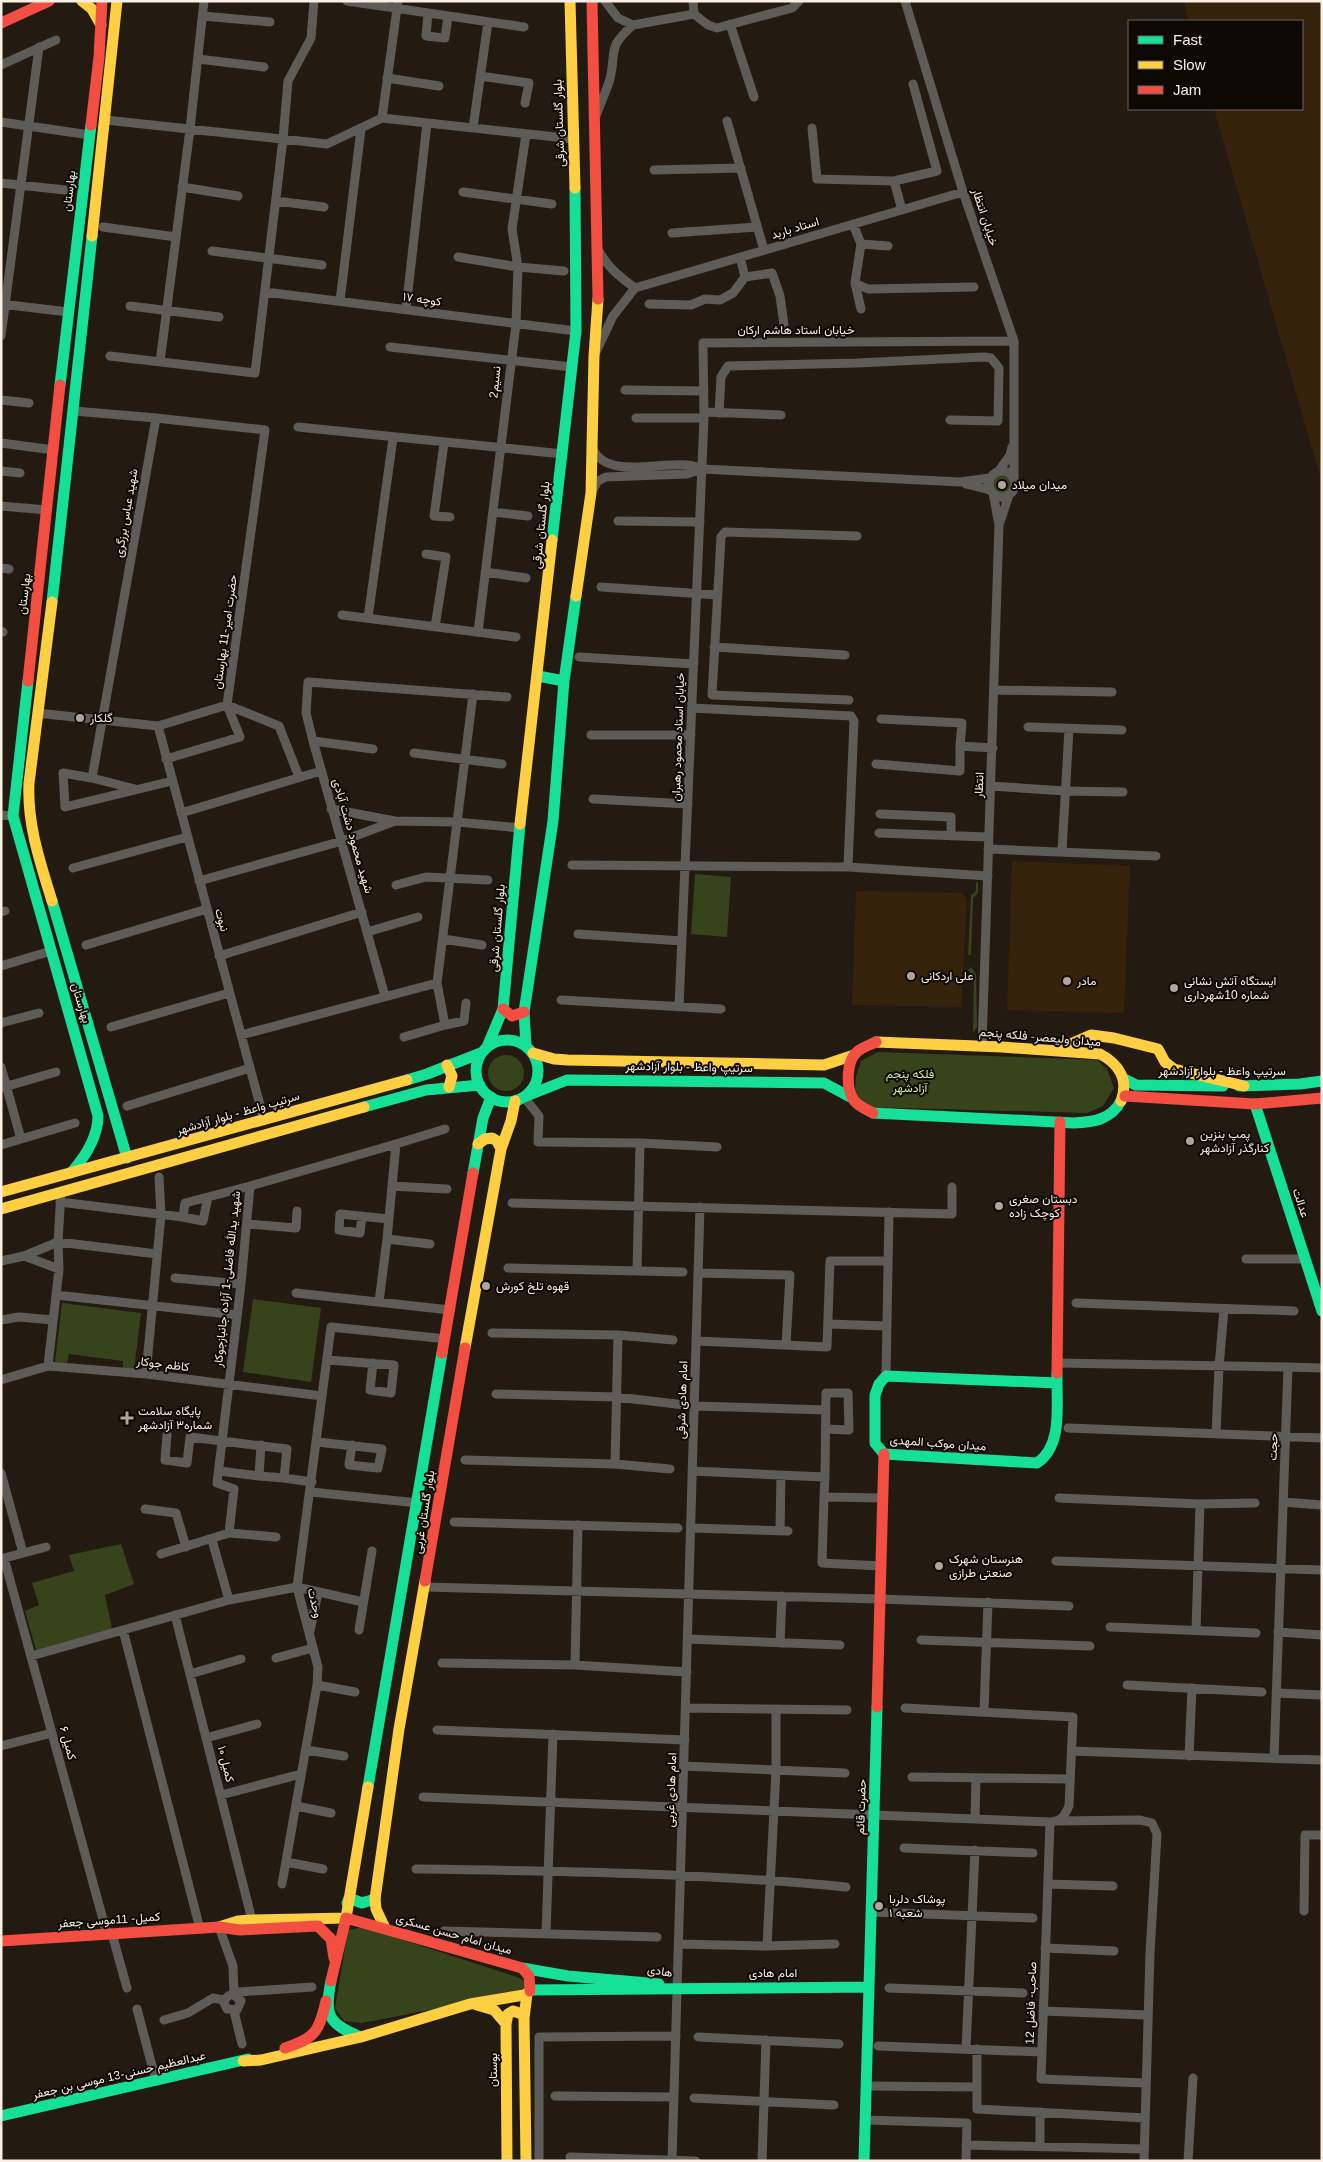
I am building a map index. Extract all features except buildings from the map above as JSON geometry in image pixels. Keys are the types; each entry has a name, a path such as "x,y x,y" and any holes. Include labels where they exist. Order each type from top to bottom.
{"street":[{"path":"1,23 49,1"},
{"path":"82,1 92,9 101,26"},
{"name":"بهارستان","path":"71,1173 80,1163 90,1146 98,1119 92,1091 13,816 68,312 92,118 102,1"},
{"name":"بهارستان","path":"117,1 74,411 29,783 28,805 32,833 125,1155"},
{"path":"160,362 190,129 204,1"},
{"path":"110,356 255,373 276,201 288,81 311,38 314,1"},
{"path":"347,1 397,5 428,13 524,27"},
{"name":"بلوار گلستان شرقی","path":"484,1050 503,1009 520,828 576,331 578,276 570,1"},
{"path":"529,1049 506,1040 499,1040 484,1050 476,1069 480,1085 491,1097 502,1102 520,1099 533,1088 538,1077 538,1064 529,1049 524,1012 553,821 564,682 591,494 594,356 598,309 592,1"},
{"path":"605,1 618,18 633,25"},
{"path":"693,1 694,14 708,25 717,28 792,8 799,1"},
{"name":"خیابان انتظار","path":"905,1 963,192 1014,341 1014,479"},
{"path":"382,118 397,5"},
{"path":"428,13 426,36 444,38 448,16"},
{"path":"594,121 610,79 613,50 620,37 633,25 694,14"},
{"path":"202,16 270,22"},
{"path":"473,128 488,22"},
{"path":"730,24 754,97"},
{"path":"1,66 56,40"},
{"path":"1,336 3,304 39,47"},
{"path":"198,59 264,67"},
{"path":"480,76 529,83 525,103"},
{"path":"387,78 439,86"},
{"path":"812,128 817,179 894,181 938,171 913,84"},
{"path":"92,118 327,144 382,118 574,139"},
{"path":"727,121 764,250"},
{"path":"1,122 90,135"},
{"path":"406,309 427,123"},
{"path":"340,301 361,129"},
{"name":"نسیم2","path":"478,632 510,360 516,324 518,266 512,229 526,134"},
{"path":"654,170 740,168"},
{"path":"894,181 902,210"},
{"path":"1,183 65,190"},
{"path":"182,187 238,196"},
{"path":"463,192 552,204"},
{"name":"استاد باربد","path":"635,288 963,192"},
{"path":"276,201 324,207"},
{"path":"853,224 861,244 855,283 861,309"},
{"path":"103,227 176,237"},
{"path":"672,233 758,227"},
{"path":"594,356 613,316 635,288 615,273 602,257 596,244"},
{"path":"861,244 888,246"},
{"path":"212,251 322,265"},
{"path":"458,256 564,271"},
{"path":"740,258 745,277"},
{"path":"649,304 691,305 705,299 720,300 733,293 745,277 772,273 780,296 784,325"},
{"path":"855,283 868,289 974,287"},
{"name":"کوچه ۱۷","path":"265,292 576,331"},
{"path":"3,304 84,313"},
{"path":"130,306 219,316"},
{"name":"خیابان استاد هاشم ارکان","path":"702,469 704,415 703,343 1014,341"},
{"path":"390,348 572,367"},
{"path":"719,413 721,377 728,366 857,363 984,356 991,358 999,368 998,421 950,420"},
{"path":"625,390 704,391"},
{"path":"1,400 29,402"},
{"path":"74,411 156,418"},
{"path":"636,418 719,413 781,415"},
{"name":"حضرت امیر-11 بهارستان","path":"38,713 158,726 227,705 264,430 156,418"},
{"name":"شهید عباس برزگری","path":"92,778 156,418"},
{"path":"298,427 563,454"},
{"path":"368,618 392,438"},
{"path":"1,443 54,450"},
{"path":"444,443 434,516 450,517"},
{"path":"593,449 596,456 603,462 620,466 687,465 702,469 960,482 990,478 998,472 1010,455 1013,445"},
{"path":"591,494 598,481 606,477 687,474 702,469"},
{"name":"خیابان استاد محمود رهبران","path":"679,1007 702,469"},
{"path":"1,471 20,473"},
{"path":"998,472 1008,473 1014,479 1015,486 1009,495 999,525"},
{"path":"990,478 999,525"},
{"path":"960,482 992,491 1001,497 1009,495"},
{"path":"1,506 62,512"},
{"path":"493,512 528,516"},
{"path":"618,521 700,522"},
{"name":"انتظار","path":"982,1046 999,525"},
{"path":"849,700 712,695 714,647 721,536 725,532 857,536"},
{"path":"426,554 446,557 435,627"},
{"path":"486,572 526,578"},
{"path":"601,588 718,595"},
{"path":"342,615 516,637"},
{"path":"714,647 845,655"},
{"path":"579,657 694,664"},
{"path":"538,676 564,682"},
{"name":"شهید محمود دشت آبادی","path":"385,996 342,841 331,809 306,713 308,682 473,694"},
{"path":"994,690 1112,692"},
{"path":"445,1025 437,983 473,694 507,697"},
{"path":"166,759 240,737 227,705"},
{"path":"227,705 279,726 299,777"},
{"path":"692,708 851,716 854,720 848,867"},
{"path":"24,711 38,713"},
{"path":"876,764 960,771 962,723 881,719"},
{"name":"نبوت","path":"158,726 264,1120"},
{"path":"1028,727 1122,730"},
{"path":"1062,851 1068,729"},
{"path":"591,735 691,735"},
{"path":"313,741 372,749"},
{"path":"960,746 992,748"},
{"path":"414,753 502,764"},
{"path":"180,813 321,770"},
{"path":"135,789 63,773 65,808 172,781"},
{"path":"991,786 1065,791 1123,792"},
{"path":"594,799 688,804"},
{"path":"331,809 395,821 457,822 520,828"},
{"path":"1,814 13,816"},
{"path":"880,814 951,817 951,836"},
{"path":"199,881 342,841 395,821"},
{"path":"879,833 988,837"},
{"path":"74,868 187,837"},
{"path":"988,850 1062,851 1156,856"},
{"path":"572,865 848,867 988,876"},
{"path":"396,885 426,878 488,880"},
{"path":"86,945 207,909"},
{"path":"219,956 362,912"},
{"path":"367,932 418,917"},
{"path":"578,934 682,941"},
{"path":"442,939 482,945"},
{"path":"1,966 65,947"},
{"path":"241,1035 437,983"},
{"path":"111,1027 229,993"},
{"path":"561,1000 721,1010"},
{"path":"404,1037 464,1020 466,1002"},
{"path":"503,1009 512,1016 524,1012"},
{"path":"1,1023 40,1013"},
{"path":"1056,1051 1080,1038 1092,1035 1158,1049 1165,1062 1174,1069 1244,1086"},
{"name":"میدان ولیعصر- فلکه پنجم","path":"854,1055 857,1051 876,1042 982,1046 1100,1054 1110,1059 1119,1069 1124,1079"},
{"name":"سرتیپ واعظ - بلوار آزادشهر","path":"529,1049 554,1059 568,1060 824,1065 854,1055"},
{"name":"سرتیپ واعظ - بلوار آزادشهر","path":"1,1192 71,1173 125,1155 264,1120 427,1074 484,1050"},
{"path":"854,1055 848,1082 852,1098 858,1105 873,1113 1060,1122 1091,1121 1106,1118 1118,1107 1124,1096 1124,1079"},
{"path":"447,1065 452,1071 453,1079 449,1086"},
{"path":"1,1067 4,1087 21,1139"},
{"path":"128,1106 250,1068"},
{"path":"4,1087 56,1072"},
{"name":"سرتیپ واعظ - بلوار آزادشهر","path":"1124,1079 1136,1085 1244,1086 1300,1084 1322,1081"},
{"name":"سرتیپ واعظ - بلوار آزادشهر","path":"520,1099 568,1080 824,1083 852,1098"},
{"path":"1,1209 61,1197 426,1090 449,1086 480,1085"},
{"path":"1124,1096 1255,1104 1322,1098"},
{"name":"بلوار گلستان غربی","path":"346,1918 478,1144 483,1118 491,1097"},
{"path":"520,1099 539,1116 538,1142 640,1143 717,1147"},
{"name":"بلوار گلستان غربی","path":"385,1928 376,1909 375,1899 400,1729 501,1149 520,1099"},
{"name":"عدالت","path":"1255,1104 1322,1311"},
{"name":"میدان موکب المهدی","path":"886,1376 879,1384 875,1394 875,1444 884,1454 1037,1463 1046,1458 1052,1449 1056,1427 1060,1122"},
{"path":"1,1145 74,1123"},
{"name":"شهید یدالله فاضلی-1 آزاده جانبازجوکار","path":"219,1471 241,1284 250,1186 445,1129"},
{"path":"478,1144 484,1138 492,1137 499,1142 501,1149"},
{"path":"637,1271 640,1143"},
{"path":"379,1302 396,1144"},
{"path":"80,1163 125,1155"},
{"path":"146,1374 161,1215 159,1177"},
{"path":"183,1218 185,1203 250,1186"},
{"path":"392,1186 447,1189"},
{"path":"512,1202 952,1214 952,1187"},
{"path":"61,1197 203,1221 208,1197"},
{"path":"48,1366 59,1269 58,1242 61,1197"},
{"name":"امام هادی شرقی","path":"689,1594 700,1207"},
{"path":"246,1224 296,1228 297,1211"},
{"path":"889,1212 886,1376 1056,1383"},
{"path":"362,1216 360,1233 339,1230 340,1214 362,1216 389,1219"},
{"path":"387,1239 430,1244"},
{"path":"1,1261 24,1256 58,1242 158,1254"},
{"path":"24,1256 59,1269"},
{"path":"1246,1259 1305,1259"},
{"path":"696,1340 827,1347 830,1261 887,1261"},
{"path":"508,1268 683,1272"},
{"path":"698,1273 790,1275 786,1344"},
{"path":"175,1278 241,1284"},
{"path":"296,1293 450,1310"},
{"path":"56,1295 237,1315"},
{"path":"1076,1303 1294,1311"},
{"path":"1216,1434 1224,1309"},
{"path":"1,1320 19,1317 53,1320"},
{"path":"829,1324 886,1326"},
{"name":"وحدت","path":"282,1884 317,1685 318,1668 297,1587 332,1327 437,1338"},
{"path":"492,1333 618,1335 673,1340"},
{"path":"615,1464 618,1335"},
{"path":"327,1360 373,1362 394,1365 391,1393 370,1390 373,1362"},
{"path":"1057,1363 1322,1368"},
{"name":"کاظم جوکار","path":"1,1380 48,1366 146,1374 322,1396"},
{"name":"حجت","path":"1274,1758 1288,1367"},
{"path":"826,1429 849,1430 848,1393 826,1393 822,1563 881,1566"},
{"path":"496,1394 616,1398 694,1406 826,1410"},
{"path":"1068,1428 1322,1438"},
{"path":"167,1435 165,1460 187,1462 190,1437 286,1448 284,1478"},
{"path":"317,1442 352,1445 382,1449 378,1468 349,1465 352,1445"},
{"path":"259,1476 261,1445"},
{"name":"حضرت قائم","path":"864,2161 884,1454"},
{"path":"465,1460 615,1464 670,1469"},
{"path":"229,1533 234,1489 217,1483 219,1471 312,1482"},
{"path":"692,1471 825,1477"},
{"path":"1,1473 23,1552"},
{"path":"691,1528 784,1530 781,1476"},
{"path":"311,1492 418,1503"},
{"path":"824,1497 883,1498"},
{"path":"1059,1498 1200,1504 1255,1503"},
{"path":"1283,1502 1322,1505"},
{"path":"1196,1630 1200,1504"},
{"path":"145,1509 176,1513 186,1547"},
{"path":"454,1522 678,1528"},
{"path":"575,1665 578,1525"},
{"path":"161,1554 212,1540 229,1533 276,1537"},
{"path":"212,1540 229,1600"},
{"path":"3,1558 46,1547"},
{"path":"359,1630 372,1551"},
{"name":"کمیل ۶","path":"3,1558 109,1934 127,1988"},
{"path":"1056,1561 1322,1570"},
{"path":"31,1656 229,1600 297,1587 363,1602"},
{"path":"425,1587 988,1602 1069,1606"},
{"path":"309,1634 318,1592"},
{"name":"امام هادی غربی","path":"678,1987 689,1594"},
{"path":"780,1643 782,1596"},
{"path":"984,1711 988,1602"},
{"name":"کمیل ۱۰","path":"175,1615 252,1920"},
{"path":"1110,1627 1256,1633"},
{"path":"122,1630 200,1929"},
{"path":"1278,1632 1322,1635"},
{"path":"688,1640 840,1645"},
{"path":"921,1640 1090,1646"},
{"path":"276,1658 313,1648"},
{"path":"190,1674 241,1659"},
{"path":"442,1663 575,1665 687,1672"},
{"path":"317,1685 355,1692"},
{"path":"1127,1685 1262,1692"},
{"path":"1189,1756 1192,1688"},
{"path":"1276,1693 1322,1695"},
{"path":"686,1708 847,1710"},
{"path":"905,1708 1073,1717 1069,1806 1064,1816 1054,1822"},
{"path":"767,1946 776,1770 776,1709"},
{"path":"206,1738 258,1724"},
{"path":"437,1730 685,1740"},
{"path":"1,1746 52,1733"},
{"path":"546,1933 553,1734"},
{"path":"306,1750 344,1756"},
{"path":"1072,1751 1322,1760"},
{"path":"684,1766 845,1773"},
{"path":"221,1795 301,1774"},
{"path":"912,1777 1070,1779"},
{"path":"975,1818 976,1778"},
{"path":"423,1797 1054,1822 1140,1820 1152,1824 1157,1834 1148,2015 1144,2161"},
{"path":"296,1806 331,1813"},
{"name":"صاحب- فاضل 12","path":"1054,1822 1048,1884 1041,2079 1146,2083"},
{"path":"1304,1911 1305,1835 1322,1835"},
{"path":"904,1848 1033,1852"},
{"path":"966,2049 975,1850"},
{"path":"286,1862 323,1869"},
{"path":"416,1869 681,1876 771,1880 846,1887"},
{"path":"1048,1884 1113,1886"},
{"path":"326,1917 341,1910 349,1898 355,1903 362,1904 375,1899"},
{"path":"871,1912 1033,1918"},
{"name":"میدان امام حسن عسکری","path":"219,1928 238,1921 326,1917 346,1918 522,1968 530,1976 529,1992"},
{"path":"243,2061 306,2041 316,2034 334,1974 346,1918"},
{"path":"234,1994 233,1966 219,1928 240,1930 318,1926 324,1930 334,1945 334,1974"},
{"name":"کمیل- 11موسی جعفر","path":"1,1941 219,1928"},
{"path":"444,1931 657,1937"},
{"path":"679,1944 767,1946 835,1944"},
{"path":"1045,1948 1114,1951"},
{"name":"هادی","path":"522,1968 568,1976 678,1987"},
{"path":"224,2000 228,1995 243,1992 312,1987"},
{"path":"672,2160 678,1987"},
{"name":"امام هادی","path":"678,1987 869,1987"},
{"name":"هادی","path":"529,1992 640,1990 678,1987"},
{"path":"889,1988 1023,1993"},
{"path":"243,2061 261,2060 361,2037 470,2004 529,1992 524,2018 526,2161"},
{"path":"234,1994 240,1998 241,2005 234,2011"},
{"path":"164,2020 188,2013 213,1998 224,2000"},
{"path":"224,2000 227,2009 234,2011"},
{"path":"326,2000 332,2021 343,2030 361,2037"},
{"path":"470,2004 488,2007 498,2012 506,2024"},
{"path":"138,2009 156,2081"},
{"path":"234,2011 242,2044"},
{"path":"506,2024 508,2014 513,2011 522,2014 524,2018"},
{"path":"1043,2011 1148,2015"},
{"name":"بوستان","path":"506,2024 507,2161"},
{"path":"539,2161 539,2037 676,2036"},
{"path":"698,2037 839,2044"},
{"path":"762,2161 766,2040"},
{"path":"878,2046 1042,2052"},
{"path":"977,2049 977,2109 1145,2118"},
{"name":"عبدالعظیم حسنی-13 موسی بن جعفر","path":"1,2116 243,2061"},
{"path":"1188,2161 1193,2078"},
{"path":"866,2086 977,2087"},
{"path":"555,2096 674,2097"},
{"path":"694,2098 834,2105"},
{"path":"1040,2112 1040,2147"},
{"path":"865,2120 967,2123 966,2161"},
{"path":"966,2145 1144,2149"},
{"path":"570,2157 696,2161"}],"shaded area":[{"path":"1184,1 1322,1 1322,483 1214,110 1303,110 1303,20 1189,20"},
{"path":"1012,861 1130,866 1124,1013 1007,1010"},
{"path":"856,891 962,893 967,900 961,1007 852,1005"}],"green space":[{"path":"1002,474 1009,477 1012,484 1009,491 1002,494 995,491 992,484 995,477"},
{"path":"695,874 731,877 727,937 691,934"},
{"path":"976,882 978,882 978,893 973,898 971,955 968,955 971,895 976,891"},
{"path":"971,967 976,974 977,1027 973,1033 974,976 968,970"},
{"name":"فلکه پنجم آزادشهر","path":"878,1052 1097,1060 1107,1069 1114,1088 1103,1106 1087,1113 866,1107 855,1096 856,1076 861,1061"},
{"path":"506,1055 519,1060 524,1073 519,1086 506,1091 493,1086 488,1073 493,1060"},
{"path":"253,1299 321,1308 311,1382 243,1372"},
{"path":"62,1303 141,1313 134,1370 123,1369 123,1361 69,1354 67,1363 55,1362"},
{"path":"121,1544 134,1584 105,1595 112,1629 36,1650 25,1611 39,1605 32,1583 74,1571 69,1555"},
{"path":"363,1927 517,1977 523,1980 525,1985 523,1989 470,2002 362,2023 344,2021 335,2008 348,1930"}],"traffic: fast":[{"path":"60,385 91,125"},
{"path":"552,540 576,331 575,188"},
{"path":"52,602 92,236"},
{"path":"526,1045 524,1012 553,821 564,681 576,596"},
{"path":"538,676 564,681"},
{"path":"28,681 13,816 98,1116 96,1132 90,1146 71,1173"},
{"path":"487,1047 503,1009 520,824"},
{"path":"52,901 127,1158"},
{"path":"507,1040 519,1042 529,1049 536,1059 538,1071 536,1083 529,1093 519,1100 507,1102 495,1100 485,1093 478,1083 476,1071 478,1059 485,1049 495,1042 507,1040"},
{"path":"407,1080 481,1053"},
{"path":"1124,1079 1136,1085 1223,1086"},
{"path":"524,1097 567,1080 824,1083 852,1098"},
{"path":"1239,1086 1300,1084 1322,1081"},
{"path":"364,1107 426,1090 480,1085"},
{"path":"473,1173 483,1118 491,1097"},
{"path":"873,1113 1074,1123 1101,1119 1112,1112 1121,1101"},
{"path":"1255,1104 1322,1311"},
{"path":"368,1787 442,1353"},
{"path":"1057,1373 1057,1409 1057,1422 1055,1434 1046,1455 1037,1463 884,1454 875,1443 875,1395 879,1384 886,1376 1057,1383"},
{"path":"864,2161 877,1707"},
{"path":"347,1903 349,1898 362,1903 375,1899"},
{"path":"522,1968 568,1976 659,1984"},
{"path":"331,1981 328,2002 331,2017 341,2028 361,2037"},
{"path":"531,1990 869,1987"},
{"path":"1,2116 248,2059"}],"traffic: slow":[{"path":"82,1 92,9 101,25"},
{"path":"92,236 117,1"},
{"path":"570,1 575,188"},
{"path":"576,596 591,493 594,356 598,299"},
{"path":"520,824 552,540"},
{"path":"52,602 29,783 32,828 52,901"},
{"path":"1059,1049 1091,1035 1114,1038 1158,1049 1165,1062 1174,1069 1244,1086"},
{"path":"876,1042 1002,1047 1100,1054 1107,1058 1121,1073 1124,1086 1121,1101"},
{"path":"533,1053 554,1059 568,1060 824,1065 854,1055"},
{"path":"447,1065 452,1076 449,1087"},
{"path":"1,1192 407,1080"},
{"path":"465,1348 501,1149 511,1121 515,1101"},
{"path":"1,1209 364,1107"},
{"path":"478,1144 485,1139 492,1138 497,1141 501,1149"},
{"path":"385,1928 376,1909 375,1899 399,1729 425,1581"},
{"path":"219,1927 238,1921 252,1920 346,1918 368,1787"},
{"path":"243,2061 261,2060 361,2037 470,2004 524,1995 530,1991"},
{"path":"526,2161 524,2018 527,1994"},
{"path":"477,2005 494,2010 506,2024 507,2161"},
{"path":"506,2024 508,2014 513,2011 522,2014 524,2018"}],"traffic: jam":[{"path":"1,23 49,1"},
{"path":"91,125 99,57 102,1"},
{"path":"592,1 598,299"},
{"path":"28,681 60,385"},
{"path":"503,1009 512,1016 524,1012"},
{"path":"873,1113 853,1099 849,1088 848,1074 854,1055 876,1042"},
{"path":"1125,1096 1255,1104 1322,1098"},
{"path":"1057,1373 1060,1122"},
{"path":"442,1353 473,1173"},
{"path":"425,1581 465,1348"},
{"path":"877,1707 884,1454"},
{"path":"331,1981 346,1918 522,1968 529,1976 530,1991"},
{"path":"1,1941 219,1927 240,1930 318,1926 331,1939 334,1958"},
{"path":"285,2048 303,2041 314,2032 321,2020 326,2001"}],"place":[{"name":"میدان میلاد","path":"1002,485"},
{"name":"گلکار","path":"80,718"},
{"name":"علی اردکانی","path":"911,976"},
{"name":"مادر","path":"1067,981"},
{"name":"ایستگاه آتش نشانی شماره 10شهرداری","path":"1174,988"},
{"name":"پمپ بنزین کنارگذر آزادشهر","path":"1190,1141"},
{"name":"دبستان صغری کوچک زاده","path":"999,1206"},
{"name":"قهوه تلخ کورش","path":"486,1286"},
{"name":"پایگاه سلامت شماره۳ آزادشهر","path":"127,1418"},
{"name":"هنرستان شهرک صنعتی طرازی","path":"939,1566"},
{"name":"پوشاک دلربا شعبه ۱","path":"879,1906"}]}
